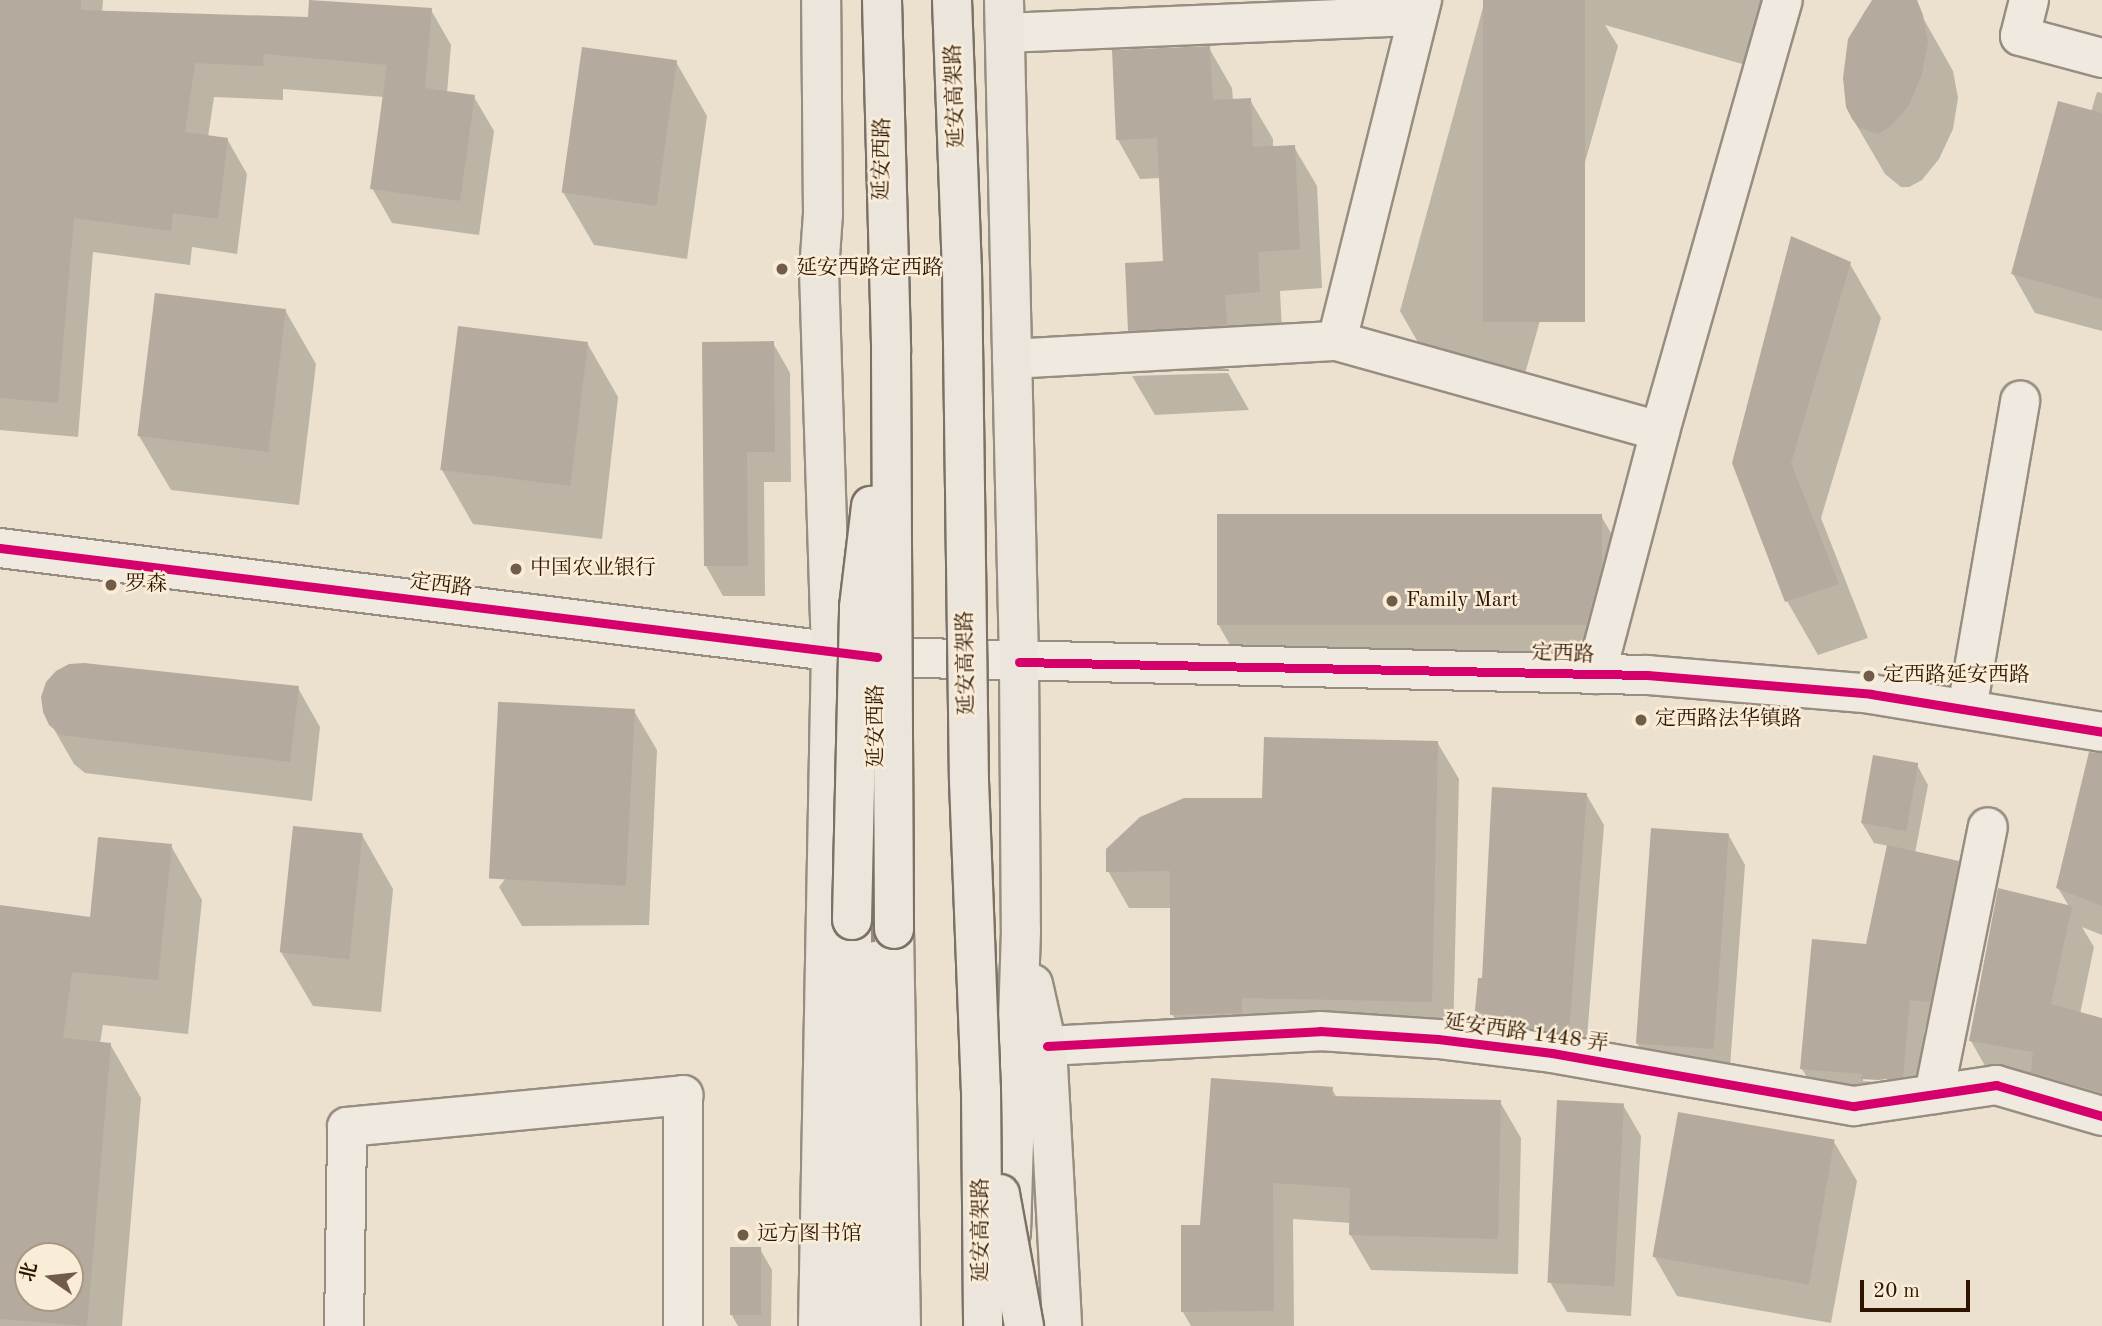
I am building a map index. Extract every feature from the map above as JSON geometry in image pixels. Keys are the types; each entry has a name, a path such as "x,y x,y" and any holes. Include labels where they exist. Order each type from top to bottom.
{"main road":[{"path":"818,1326 831,652 819,271 823,214 821,18 836,0"},
{"path":"883,0 891,352 894,929 901,1326"},
{"name":"延安西路","path":"876,1326 877,657 883,0"},
{"name":"延安高架路","path":"952,0 962,269 969,781 981,1090 983,1326"},
{"path":"1005,17 1020,662 1021,931 1007,1326"},
{"path":"852,1326 852,920 859,607 891,352"},
{"path":"1021,931 1047,1046 1062,1326"},
{"path":"981,1090 1024,1326"}],"street":[{"path":"1596,674 1660,431 1783,0"},
{"path":"2029,0 2020,36 2102,58"},
{"path":"1005,17 1420,8 1337,341"},
{"path":"1012,359 1337,341 1660,431"},
{"path":"1967,709 2020,401"},
{"name":"定西路","path":"0,548 877,657 1596,674 1871,694 2102,732"},
{"path":"1934,1094 1988,827"},
{"name":"延安西路 1448 弄","path":"1047,1046 1320,1031 1438,1039 1552,1053 1854,1106 1996,1085 2102,1116"},
{"path":"344,1326 348,1112 683,1095 683,1326"}],"building":[{"path":"0,0 81,0 81,10 308,17 309,0 432,8 425,88 475,95 460,201 370,189 387,65 264,54 263,66 195,63 185,132 228,138 218,219 173,213 171,231 74,218 58,403 0,398"},
{"path":"1483,0 1585,0 1585,322 1483,322"},
{"path":"1872,0 1917,0 1928,42 1922,74 1909,105 1891,126 1878,134 1859,128 1852,119 1846,107 1843,78 1848,39"},
{"path":"1210,46 1213,100 1251,98 1253,147 1295,145 1300,249 1258,252 1260,292 1225,295 1227,325 1128,331 1125,263 1163,261 1157,138 1116,140 1112,50"},
{"path":"582,47 677,60 657,206 562,193"},
{"path":"2058,101 2102,113 2102,299 2011,274"},
{"path":"1791,236 1851,262 1791,463 1839,584 1785,602 1732,463"},
{"path":"155,293 286,309 268,452 137,436"},
{"path":"458,326 588,342 570,486 440,470"},
{"path":"774,341 775,452 747,452 748,566 704,566 702,342"},
{"path":"1229,369 1229,371 1130,371"},
{"path":"1217,514 1602,514 1602,566 1586,625 1217,625"},
{"path":"84,663 299,686 290,762 61,735 49,725 43,712 41,697 46,682 56,671 69,664"},
{"path":"498,702 635,709 626,886 489,879"},
{"path":"1264,737 1438,741 1432,1002 1242,998 1242,1013 1170,1015 1170,871 1106,872 1106,849 1140,817 1184,798 1262,798"},
{"path":"2089,752 2102,753 2102,906 2056,888"},
{"path":"1873,755 1918,763 1906,831 1861,823"},
{"path":"1492,787 1587,793 1569,1034 1474,1021 1478,978 1482,978"},
{"path":"293,826 363,833 349,960 280,952"},
{"path":"1651,828 1729,833 1714,1049 1636,1043"},
{"path":"98,837 172,844 158,980 72,972 63,1038 111,1043 87,1326 0,1319 0,905 90,917"},
{"path":"1887,845 1959,861 1930,1002 1910,1000 1903,1077 1861,1079 1862,1074 1800,1069 1812,939 1866,944"},
{"path":"1998,888 2072,906 2051,1004 2102,1018 2102,1093 2031,1072 2033,1052 1969,1041"},
{"path":"1211,1078 1333,1087 1332,1096 1501,1100 1498,1239 1349,1235 1350,1188 1273,1183 1274,1311 1181,1312 1181,1225 1200,1225"},
{"path":"1557,1100 1624,1104 1614,1286 1547,1283"},
{"path":"1678,1112 1835,1140 1809,1284 1652,1257"},
{"path":"730,1247 761,1247 761,1315 730,1315"}],"cycle path":[{"path":"0,548 877,657"},
{"path":"1019,662 1647,675 1871,694 2102,732"},
{"path":"1047,1046 1320,1031 1438,1039 1552,1053 1854,1106 1996,1085 2102,1116"}],"place":[{"name":"延安西路定西路","path":"782,269"},
{"name":"中国农业银行","path":"516,569"},
{"name":"罗森","path":"111,585"},
{"name":"Family Mart","path":"1392,601"},
{"name":"定西路延安西路","path":"1869,676"},
{"name":"定西路法华镇路","path":"1641,720"},
{"name":"远方图书馆","path":"743,1235"}]}
